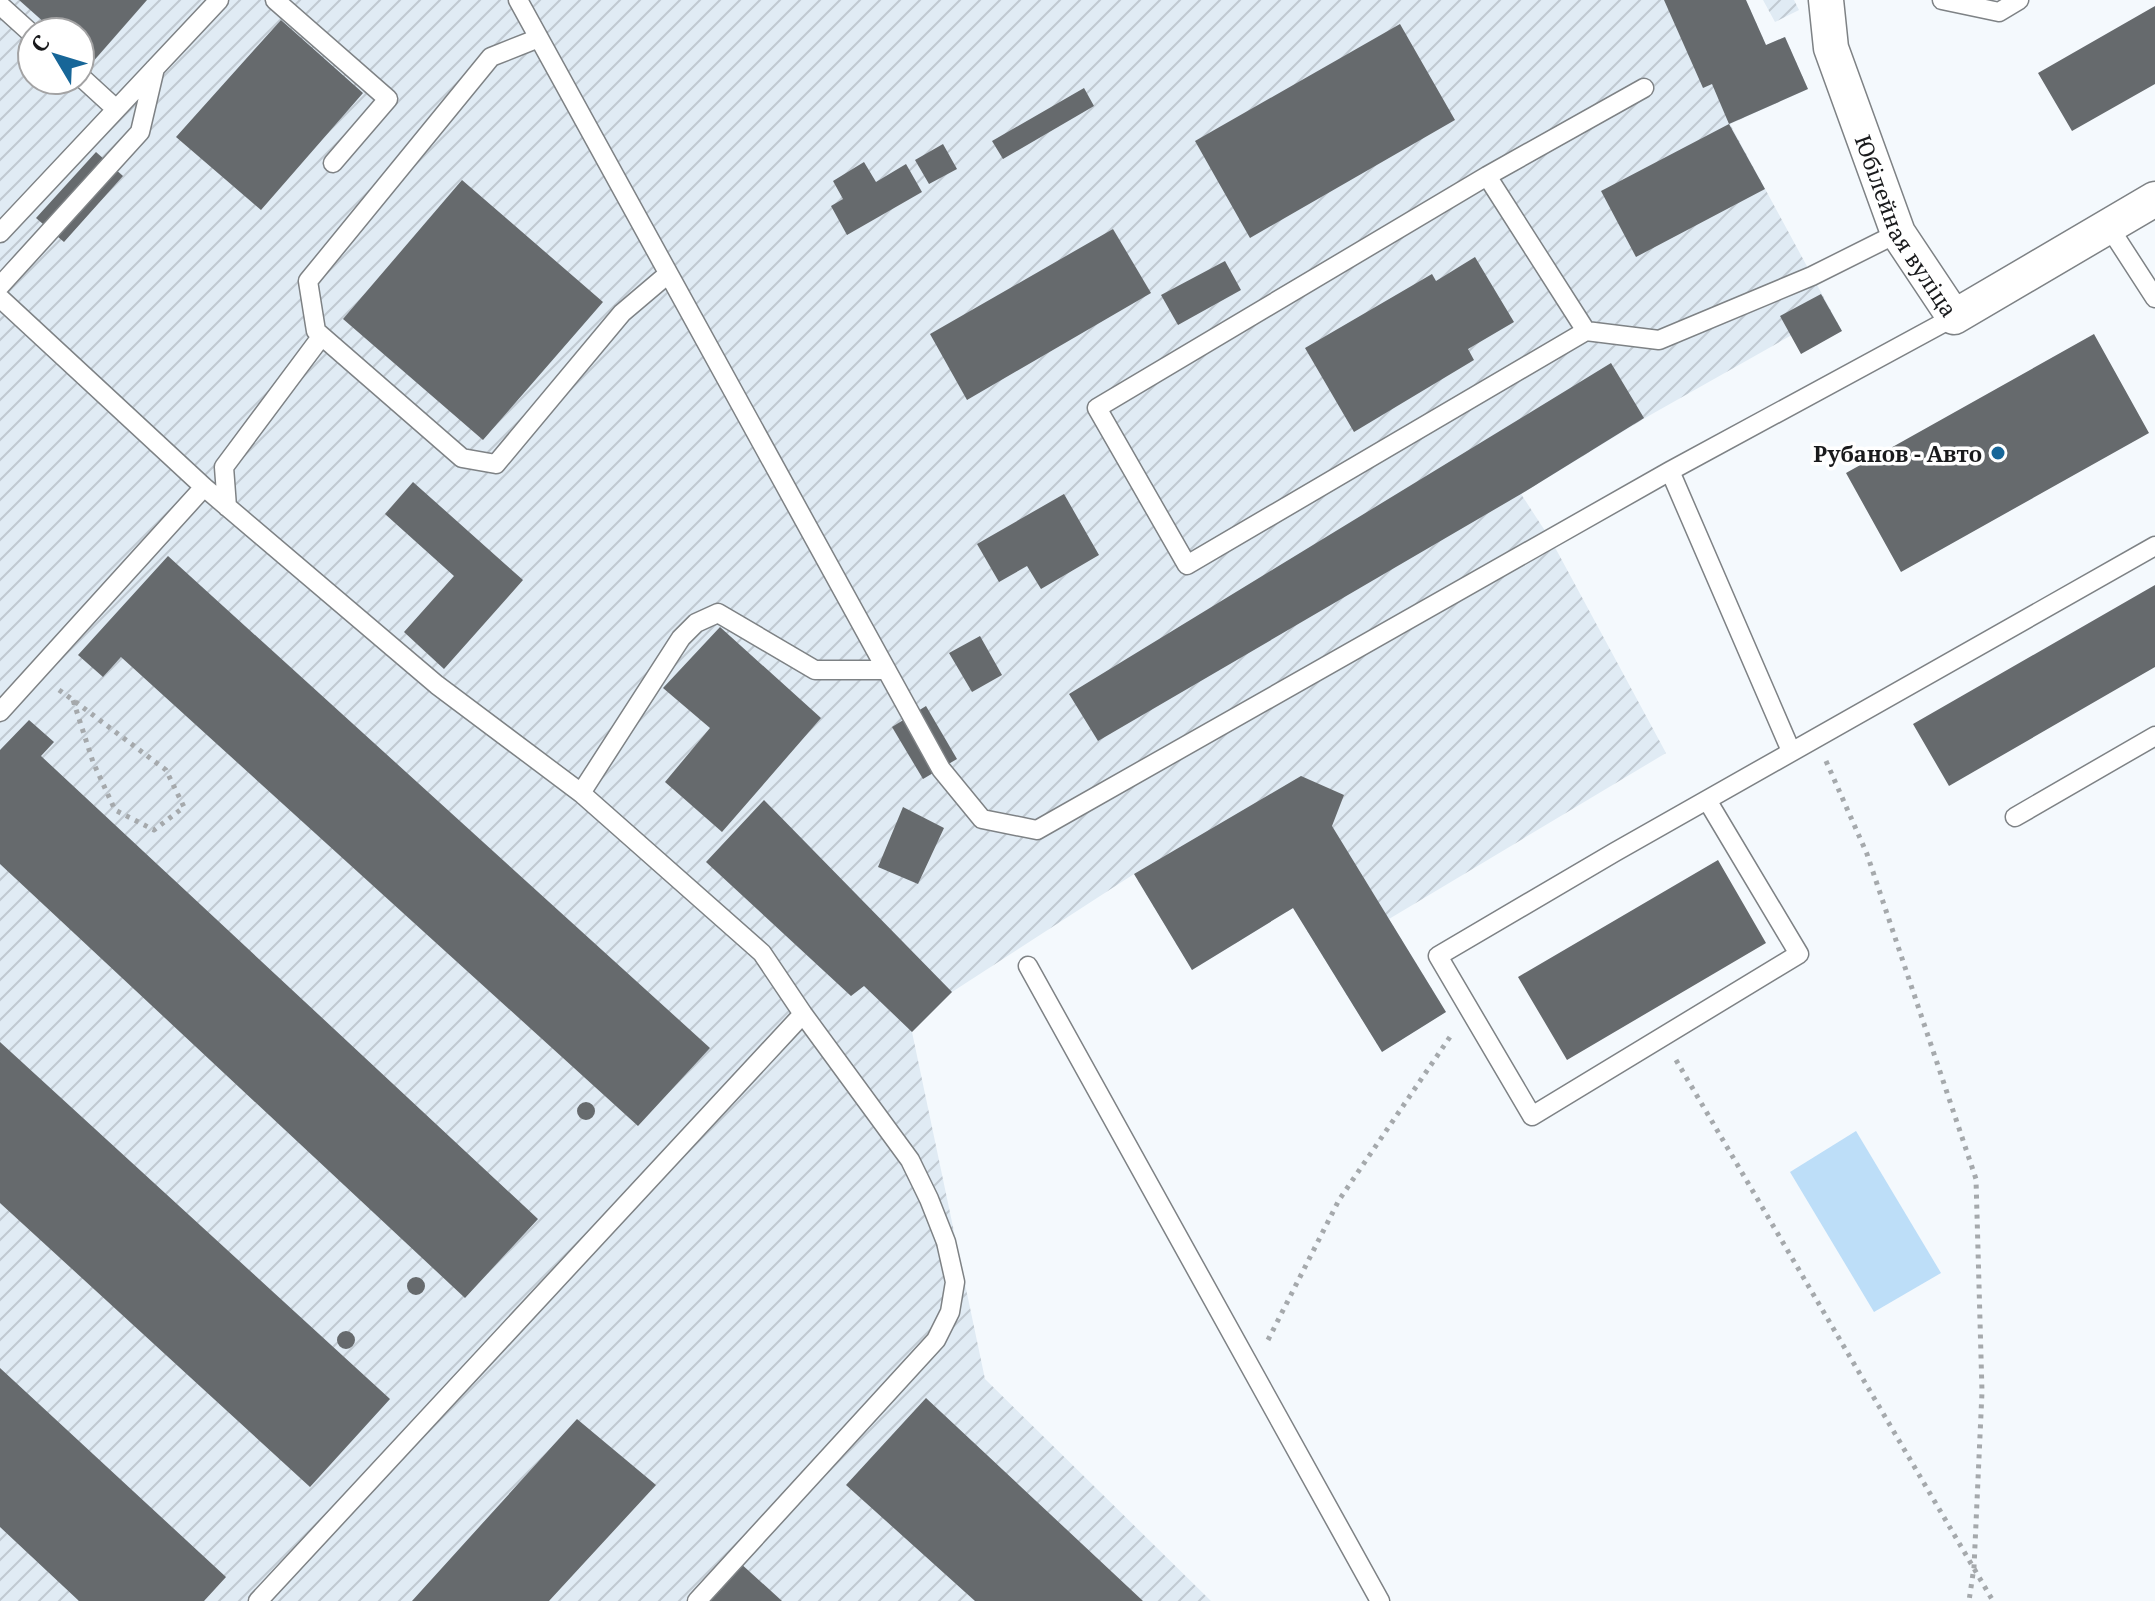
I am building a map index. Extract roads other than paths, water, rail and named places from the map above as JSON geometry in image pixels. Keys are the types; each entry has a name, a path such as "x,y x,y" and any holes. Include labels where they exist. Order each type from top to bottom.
{"street":[{"name":"Юбілейная вуліца","path":"1826,0 1831,48 1898,233 1954,317 2155,199"}],"lane":[{"path":"275,0 388,99 333,163"},
{"path":"518,0 941,769 982,819 1037,830 1670,471 1954,317"},
{"path":"1942,0 1999,12 2019,0"},
{"path":"0,233 216,1"},
{"path":"0,5 16,20"},
{"path":"539,38 491,57 308,281 316,331 462,458 496,464 622,313 668,274"},
{"path":"0,286 140,132 155,67"},
{"path":"1644,88 1487,176 1097,408 1187,565 1586,331 1659,340 1812,276 1898,233"},
{"path":"96,91 116,109"},
{"path":"1487,176 1586,331"},
{"path":"2109,227 2155,298"},
{"path":"0,298 227,507 437,685 581,793 762,953 910,1160 946,1242 955,1282 950,1312 936,1340 697,1601"},
{"path":"227,507 224,467 321,337"},
{"path":"1670,471 1791,751"},
{"path":"0,712 204,487"},
{"path":"1707,800 1799,954 1532,1116 1438,956 1791,751 2155,546"},
{"path":"581,793 681,638 696,623 718,613 815,670 886,670"},
{"path":"2015,817 2155,736"},
{"path":"1028,966 1380,1601"},
{"path":"258,1601 803,1014"}],"place":[{"name":"Рубанов - Авто","path":"1998,453"}]}
